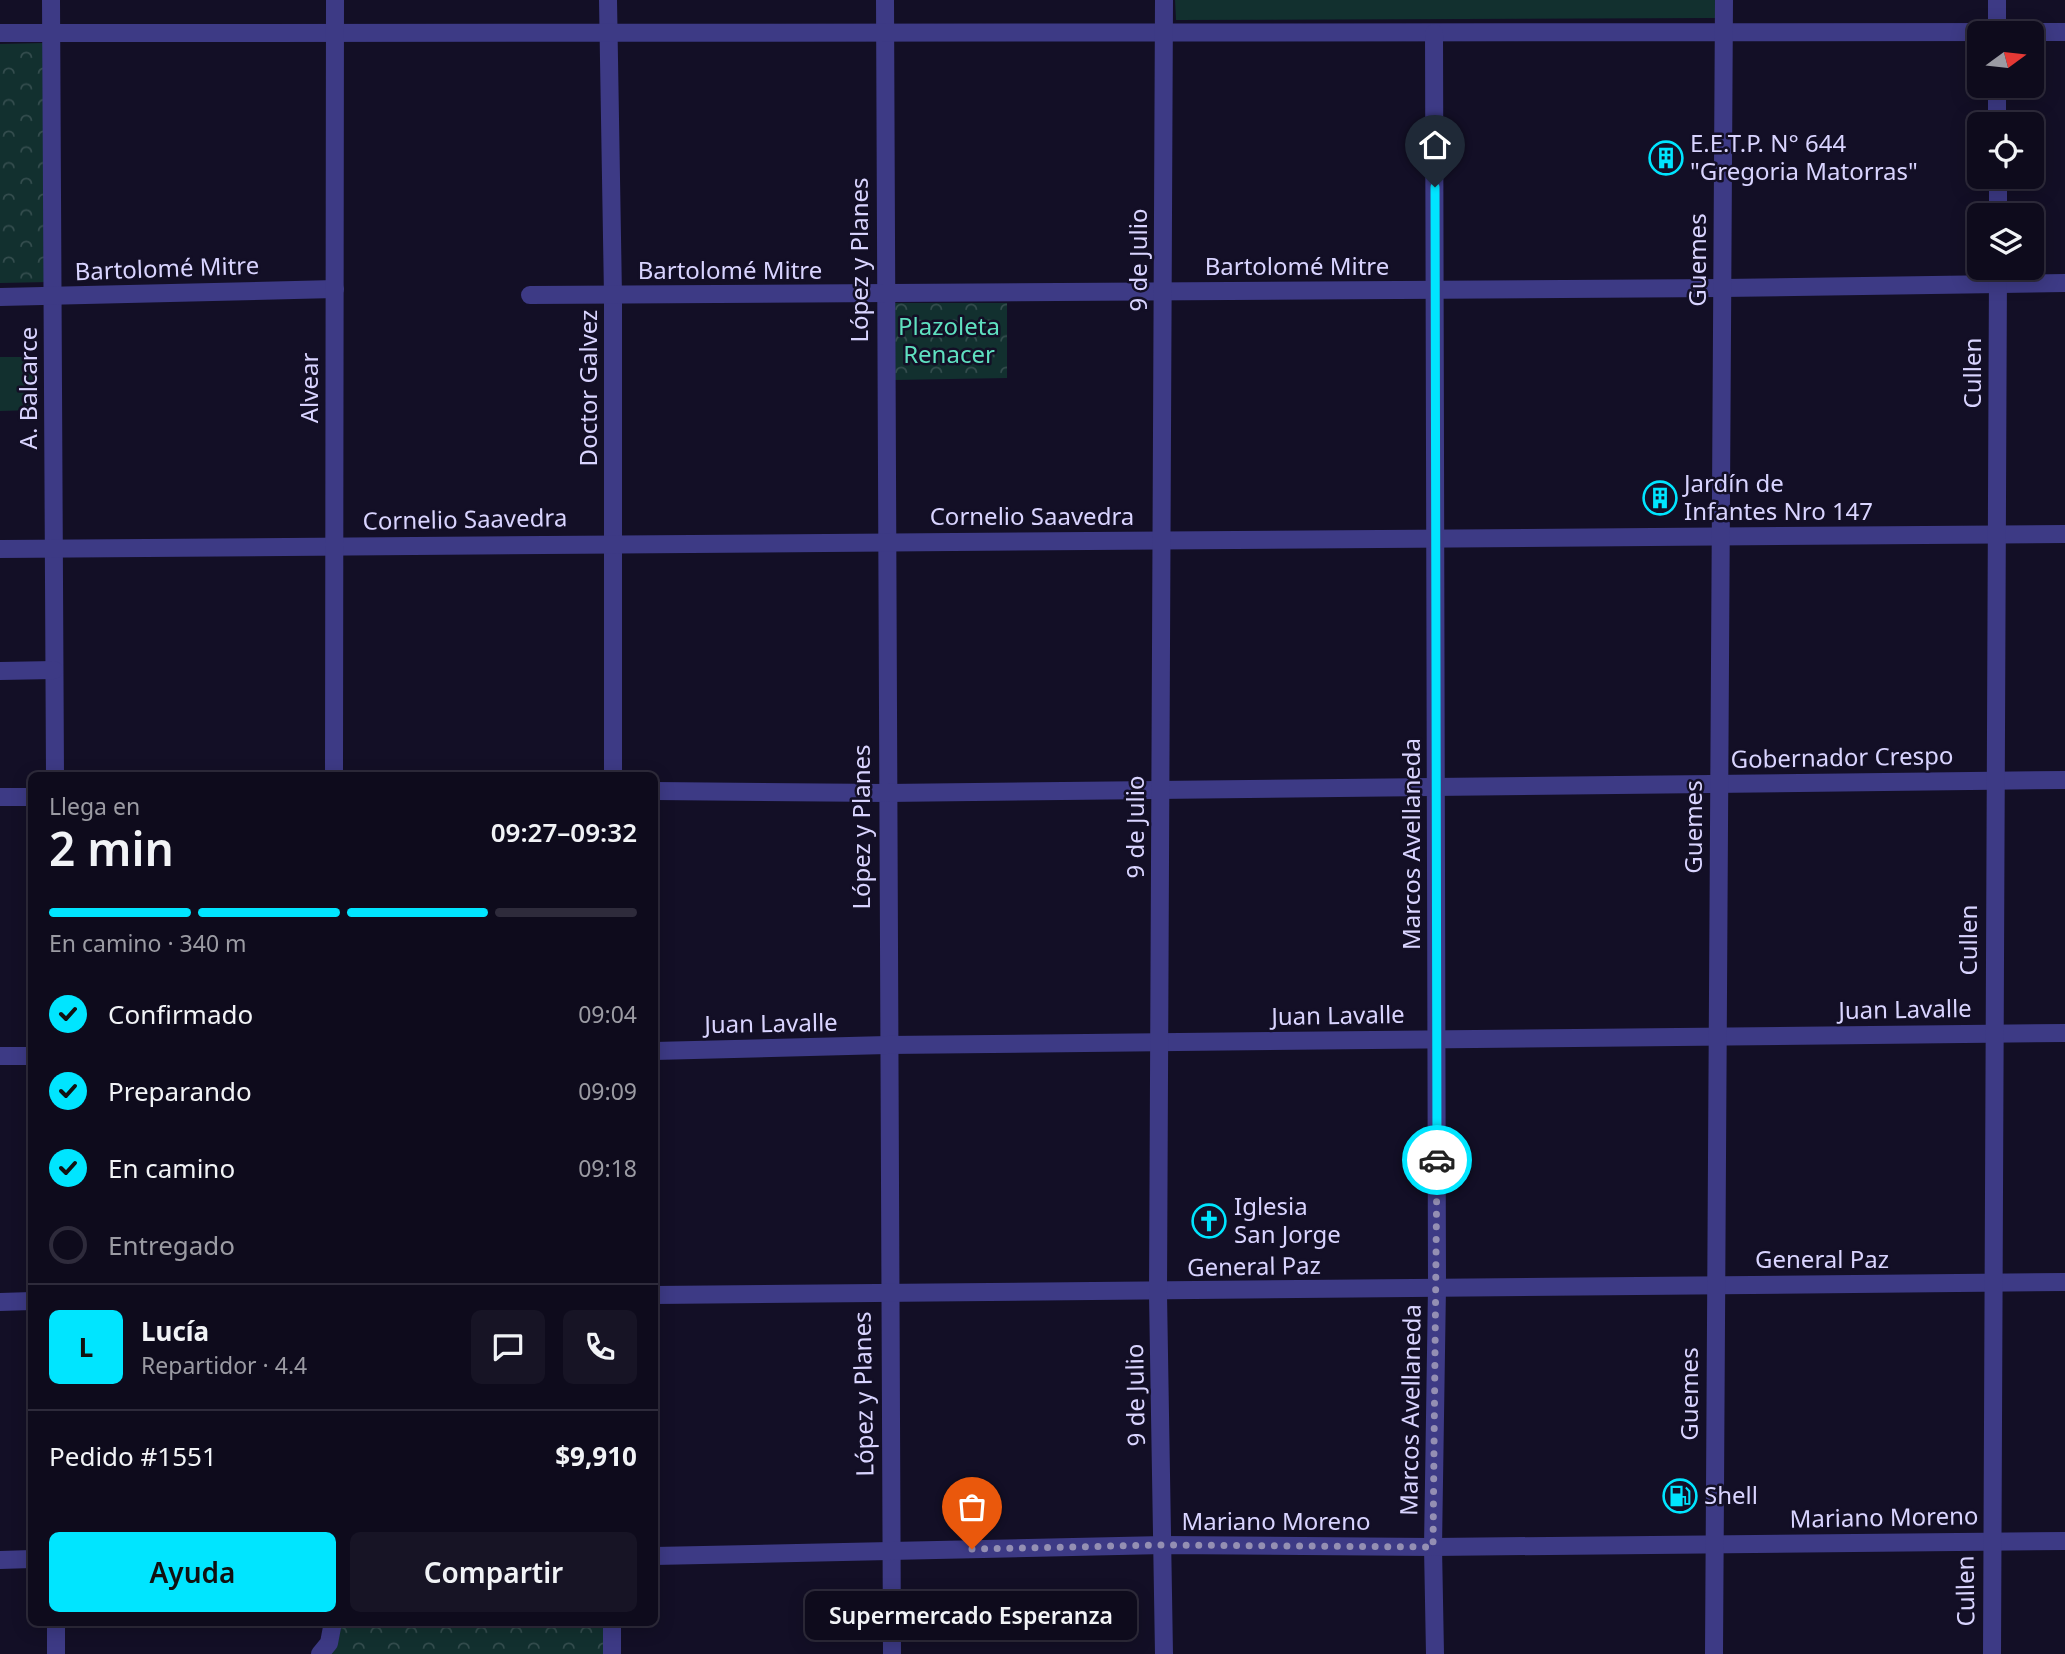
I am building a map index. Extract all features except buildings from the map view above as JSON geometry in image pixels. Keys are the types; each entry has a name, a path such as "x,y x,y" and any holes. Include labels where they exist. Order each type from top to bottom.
{"street":[{"name":"A. Balcarce","path":"51,0 55,772"},
{"name":"Alvear","path":"334,772 335,0"},
{"name":"Doctor Galvez","path":"608,0 613,296 613,772"},
{"name":"López y Planes","path":"885,0 888,1294 892,1654"},
{"name":"9 de Julio","path":"1164,0 1158,1294 1164,1654"},
{"name":"Guemes","path":"1714,1654 1724,0"},
{"path":"1997,0 1997,21"},
{"path":"2044,32 2065,32"},
{"path":"0,33 1967,33"},
{"name":"Marcos Avellaneda","path":"1434,33 1437,1040 1433,1547 1435,1654"},
{"name":"Bartolomé Mitre","path":"530,295 1722,288 1967,277"},
{"name":"Cullen","path":"1992,1654 1990,1542 1998,280"},
{"name":"Bartolomé Mitre","path":"2036,280 2065,283"},
{"name":"Bartolomé Mitre","path":"0,297 335,289"},
{"name":"Cornelio Saavedra","path":"0,549 2065,534"},
{"path":"0,671 54,670"},
{"name":"Gobernador Crespo","path":"658,791 886,793 2065,780"},
{"path":"0,797 28,797"},
{"name":"Juan Lavalle","path":"658,1051 887,1045 2065,1033"},
{"path":"0,1056 28,1056"},
{"name":"General Paz","path":"658,1295 1158,1294 1437,1287 2065,1282"},
{"path":"0,1302 28,1301"},
{"name":"Mariano Moreno","path":"658,1556 1164,1545 1433,1547 2065,1541"},
{"path":"0,1560 28,1559"},
{"path":"56,1626 56,1654"},
{"path":"320,1654 329,1643 332,1626"},
{"path":"612,1626 612,1654"}],"green space":[{"path":"1175,0 1715,0 1715,18 1176,20"},
{"path":"44,43 49,282 0,283 0,44"},
{"name":"Plazoleta Renacer","path":"892,303 1007,303 1007,378 892,380"},
{"path":"0,357 34,357 35,410 0,411"},
{"path":"331,1626 612,1626 612,1654 320,1654"}],"way so far":[{"path":"972,1549 1164,1545 1433,1547 1437,1160"}],"place":[{"name":"E.E.T.P. N° 644 \"Gregoria Matorras\"","path":"1666,158"},
{"name":"Jardín de Infantes Nro 147","path":"1660,498"},
{"name":"Iglesia San Jorge","path":"1209,1221"},
{"name":"Shell","path":"1680,1496"},
{"name":"Supermercado Esperanza","path":"972,1549"}],"route":[{"path":"1435,187 1437,1160"}]}
